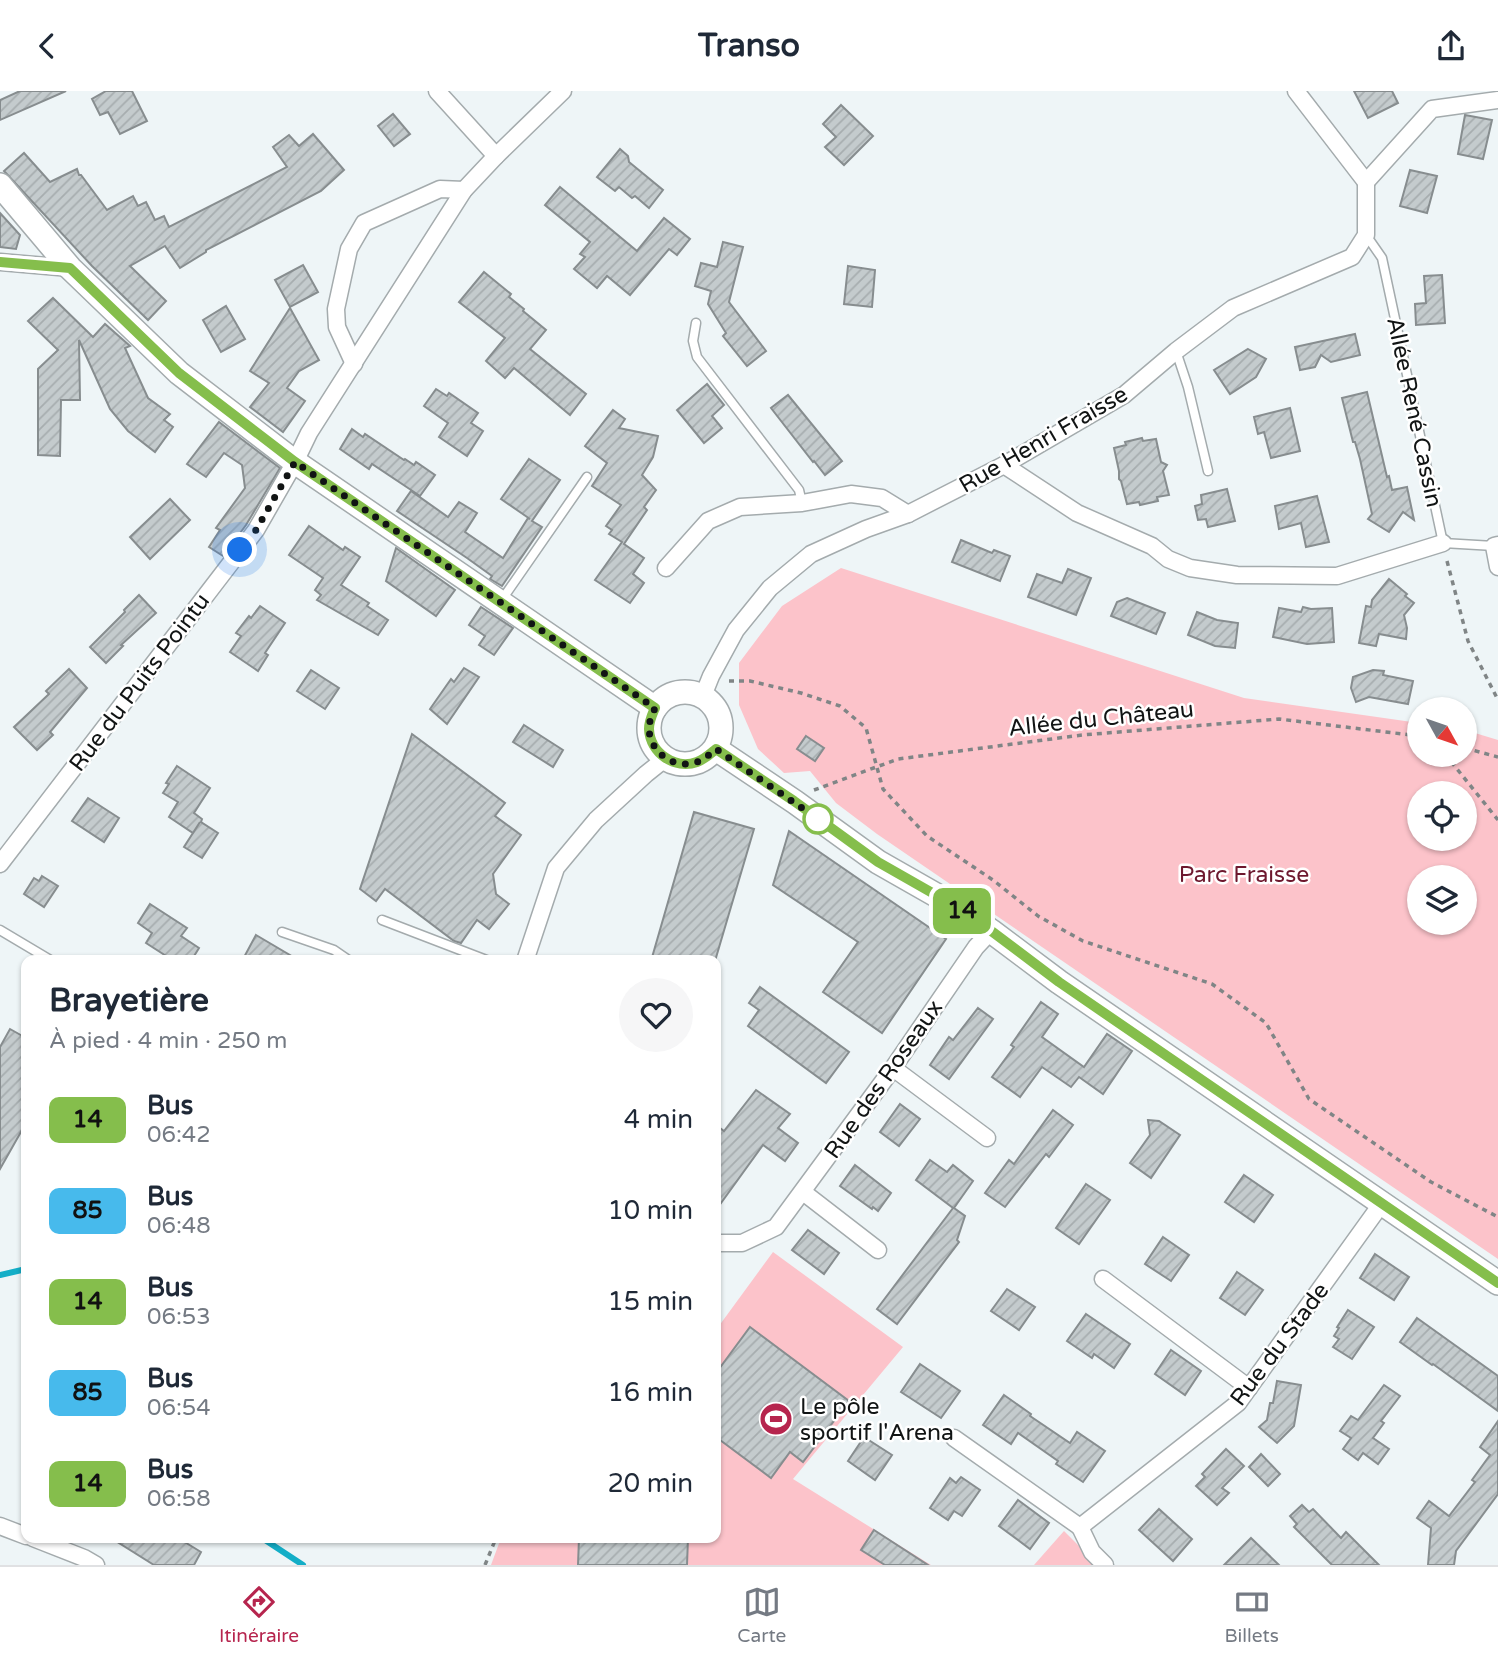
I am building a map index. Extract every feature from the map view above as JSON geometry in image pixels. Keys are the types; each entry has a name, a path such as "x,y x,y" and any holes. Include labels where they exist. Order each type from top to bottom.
{"main road":[{"path":"0,185 70,268 179,373 295,462 655,708"},
{"path":"707,686 722,727 716,749 696,762 676,763 657,751 651,741 650,718 662,699 671,694 693,692 707,686"},
{"path":"716,749 878,862 950,903 990,930 1059,982 1498,1283"}],"street":[{"path":"437,91 496,156"},
{"name":"Rue du Puits Pointu","path":"0,864 256,530 309,433 464,190 563,91"},
{"path":"1296,91 1366,182 1366,235"},
{"path":"1366,182 1432,110 1498,100"},
{"path":"354,365 337,327 336,309 349,249 364,223 440,189 464,190"},
{"name":"Rue Henri Fraisse","path":"707,686 736,630 770,588 811,554 866,529 908,514 1004,465 1124,395 1233,308 1352,257 1366,235"},
{"path":"0,262 70,268"},
{"path":"1004,465 1077,513 1152,546 1168,559 1190,568 1237,575 1337,576 1443,543"},
{"path":"666,568 708,520 740,507 802,503 851,494 882,498 908,514"},
{"path":"1496,546 1498,568"},
{"path":"527,955 556,868 596,820 666,758"},
{"name":"Rue des Roseaux","path":"721,1243 742,1243 776,1227 990,930"},
{"path":"893,1068 987,1138"},
{"path":"803,1192 878,1250"},
{"name":"Rue du Stade","path":"1080,1527 1238,1403 1382,1203"},
{"path":"1103,1279 1249,1388"},
{"path":"954,1438 1080,1527 1092,1552 1105,1565"},
{"path":"0,1526 21,1534"},
{"path":"46,1543 96,1565"}],"lane":[{"name":"Allée René Cassin","path":"1366,235 1382,258 1443,543"},
{"path":"696,323 693,341 697,357 799,490 802,503"},
{"path":"1177,351 1208,471"},
{"path":"501,601 587,477"},
{"path":"1443,543 1496,546"},
{"path":"382,920 473,955"},
{"path":"0,930 42,955"},
{"path":"282,932 341,955"}],"path":[{"path":"1443,543 1468,641 1498,700"},
{"path":"707,686 730,681 750,681 840,706 866,728 883,789 927,836 993,880 1038,916 1083,941 1212,984 1266,1023 1308,1099 1432,1182 1498,1217"},
{"name":"Allée du Château","path":"794,801 816,788 898,759 1082,734 1279,719 1407,735"},
{"path":"1477,751 1498,757"},
{"path":"1455,767 1498,820"},
{"path":"485,1565 494,1543"}],"green space":[{"name":"Parc Fraisse","path":"841,568 1244,698 1407,721 1407,767 1477,767 1477,734 1498,740 1498,1259 877,834 836,803 810,771 784,773 758,749 739,705 739,663 782,606"},
{"path":"773,1252 903,1347 793,1479 931,1565 491,1565 499,1543 721,1543 721,1323"},
{"path":"1064,1531 1098,1565 1034,1565"}],"building":[{"path":"20,91 66,91 0,120 0,100"},
{"path":"106,91 132,91 147,121 120,134 108,112 100,115 92,99"},
{"path":"1354,91 1392,91 1398,103 1368,118"},
{"path":"841,105 873,136 844,165 825,147 836,137 823,124"},
{"path":"393,114 410,134 394,146 378,126"},
{"path":"1465,115 1492,120 1483,159 1458,154"},
{"path":"313,134 344,170 321,191 206,250 180,268 165,246 130,266 166,301 148,320 92,266 4,171 24,153 50,182 77,169 107,210 133,196 138,206 146,202 155,220 164,216 169,227 287,167 273,147 289,135 299,146"},
{"path":"620,149 628,156 629,162 663,190 649,208 635,196 632,198 619,187 615,191 597,177"},
{"path":"1410,170 1437,176 1427,213 1400,206"},
{"path":"560,187 637,251 664,218 690,239 677,255 669,249 630,295 607,276 597,288 574,269 585,257 580,254 590,242 545,205"},
{"path":"0,213 20,235 16,249 0,247"},
{"path":"723,242 743,247 729,302 766,351 747,366 723,336 726,333 708,304 711,291 695,286 701,263 717,267"},
{"path":"303,265 318,292 290,307 275,280"},
{"path":"848,266 875,270 872,307 844,304"},
{"path":"484,272 511,294 509,297 546,330 530,349 586,394 570,415 514,368 505,378 486,361 505,338 459,302"},
{"path":"1442,275 1445,323 1416,325 1415,304 1426,303 1424,276"},
{"path":"53,298 93,337 105,324 130,346 125,348 148,398 170,414 164,420 173,427 155,452 128,431 110,409 79,340 80,400 61,400 60,456 38,455 38,369 58,350 28,321"},
{"path":"226,306 245,339 221,352 203,320"},
{"path":"290,308 319,360 299,371 287,388 305,401 283,432 250,407 269,383 250,371"},
{"path":"1355,334 1360,355 1331,362 1321,355 1315,367 1300,370 1295,347"},
{"path":"1248,349 1266,359 1256,377 1230,394 1214,370"},
{"path":"707,384 724,405 712,416 722,428 704,443 677,410"},
{"path":"436,389 447,396 449,393 478,413 471,423 483,431 467,456 439,437 448,423 424,406"},
{"path":"1367,392 1387,477 1389,476 1392,490 1407,487 1414,520 1403,512 1389,532 1368,519 1372,514 1360,459 1342,398"},
{"path":"788,395 842,461 825,475 771,408"},
{"path":"1290,408 1300,451 1271,458 1264,432 1258,434 1254,417"},
{"path":"613,410 625,419 619,428 658,436 653,457 642,475 656,490 644,507 647,510 624,544 644,558 633,574 644,583 630,603 595,580 622,542 609,534 612,530 606,526 621,505 592,486 607,463 585,446"},
{"path":"219,422 280,468 246,525 223,556 209,547 220,530 216,528 245,488 242,465 224,453 206,477 187,464"},
{"path":"352,429 363,437 365,434 404,460 414,465 416,462 435,475 420,496 372,464 369,469 340,449"},
{"path":"1142,438 1143,441 1156,439 1161,462 1167,465 1163,471 1169,495 1140,505 1139,502 1127,504 1119,479 1114,448"},
{"path":"529,459 560,480 532,521 542,527 502,586 467,558 397,511 411,491 448,517 459,502 477,513 465,532 503,558 528,518 530,519 501,499"},
{"path":"1227,489 1235,521 1208,527 1206,519 1198,520 1195,506 1202,504 1201,495"},
{"path":"1317,496 1329,542 1306,547 1301,523 1279,529 1275,506"},
{"path":"170,499 190,520 150,559 130,537"},
{"path":"309,526 343,550 345,547 360,557 341,585 369,603 367,606 388,620 378,635 317,600 321,595 315,590 323,578 289,555"},
{"path":"961,540 992,553 994,550 1010,556 1000,581 952,562"},
{"path":"396,548 455,590 436,616 386,581"},
{"path":"1068,569 1091,578 1076,615 1028,597 1037,574 1062,583"},
{"path":"1389,579 1414,603 1404,615 1406,639 1379,634 1376,646 1359,643 1366,606 1371,607 1372,600"},
{"path":"139,595 156,613 121,645 123,646 106,663 90,647"},
{"path":"1127,598 1165,613 1156,634 1111,616 1117,602"},
{"path":"260,606 285,623 265,653 268,655 258,671 230,652 241,636 236,633"},
{"path":"481,607 513,628 494,655 479,645 485,636 469,625"},
{"path":"1303,607 1332,608 1334,642 1307,644 1273,637 1279,608 1301,612"},
{"path":"1197,612 1217,620 1238,623 1235,648 1215,646 1188,635"},
{"path":"464,668 479,677 447,724 430,709 451,679 454,682"},
{"path":"69,669 87,688 50,732 53,735 37,750 14,727 49,694 46,691"},
{"path":"311,670 339,688 325,709 297,691"},
{"path":"1373,670 1384,671 1383,675 1413,681 1407,704 1369,697 1356,702 1351,688 1353,677"},
{"path":"524,725 563,750 553,767 513,742"},
{"path":"412,734 505,803 495,816 521,835 493,874 496,894 509,904 489,929 477,920 461,943 454,941 385,889 376,901 360,889"},
{"path":"806,736 824,748 815,761 797,749"},
{"path":"177,766 210,788 194,813 202,819 201,822 218,833 202,858 184,847 193,833 169,817 178,802 163,793"},
{"path":"88,798 119,818 104,842 72,821"},
{"path":"694,812 754,829 717,955 653,955"},
{"path":"789,831 946,939 882,1033 823,992 858,942 773,885"},
{"path":"42,876 58,886 44,907 24,894 34,878 39,881"},
{"path":"150,904 187,928 181,936 199,948 195,955 165,955 146,943 152,933 138,923"},
{"path":"256,935 290,955 245,955"},
{"path":"760,987 849,1052 826,1083 748,1026 759,1010 749,1003"},
{"path":"1041,1002 1058,1014 1042,1037 1084,1067 1107,1034 1132,1051 1103,1094 1079,1077 1071,1087 1042,1067 1020,1097 992,1077"},
{"path":"978,1008 993,1019 949,1079 930,1065 949,1037 953,1040"},
{"path":"10,1029 21,1035 21,1132 0,1169 0,1047"},
{"path":"756,1090 790,1114 778,1128 798,1143 785,1161 763,1145 721,1203 721,1129 724,1131"},
{"path":"900,1104 920,1119 899,1146 880,1132"},
{"path":"1053,1110 1073,1125 1049,1157 1046,1154 1005,1207 985,1193 1009,1160 1014,1164"},
{"path":"1148,1120 1159,1121 1180,1135 1151,1178 1130,1163 1150,1135"},
{"path":"930,1160 947,1172 953,1165 973,1181 954,1208 965,1216 957,1240 959,1242 897,1324 877,1309 953,1208 916,1180"},
{"path":"855,1165 891,1193 878,1211 840,1186"},
{"path":"1244,1175 1273,1195 1254,1222 1225,1202"},
{"path":"1086,1184 1110,1200 1079,1244 1056,1228"},
{"path":"808,1230 839,1253 824,1274 792,1250"},
{"path":"1163,1237 1189,1255 1171,1281 1145,1264"},
{"path":"1375,1254 1409,1277 1394,1300 1360,1278"},
{"path":"1237,1272 1263,1290 1245,1315 1220,1298"},
{"path":"1007,1289 1035,1307 1019,1330 991,1311"},
{"path":"1348,1310 1374,1327 1352,1359 1333,1347 1339,1339 1334,1336 1339,1328 1337,1327"},
{"path":"1086,1314 1130,1344 1114,1368 1094,1354 1092,1358 1067,1341"},
{"path":"1417,1318 1498,1376 1498,1411 1400,1342"},
{"name":"Le pôle sportif l'Arena","path":"750,1327 849,1401 803,1462 790,1452 771,1478 721,1441 721,1366"},
{"path":"1171,1350 1201,1371 1185,1395 1155,1374"},
{"path":"920,1364 960,1391 941,1418 901,1392"},
{"path":"1277,1381 1301,1385 1294,1426 1277,1443 1259,1427 1267,1420"},
{"path":"1384,1385 1400,1396 1381,1421 1384,1423 1373,1438 1389,1449 1378,1464 1363,1453 1358,1460 1343,1449 1351,1438 1340,1431 1351,1416 1358,1420"},
{"path":"1004,1395 1070,1443 1077,1432 1105,1451 1083,1482 1018,1433 1011,1444 983,1425"},
{"path":"1498,1421 1498,1494 1456,1551 1454,1565 1428,1565 1431,1528 1417,1518 1429,1501 1449,1516 1475,1482 1472,1480 1490,1455 1480,1447"},
{"path":"864,1437 892,1455 875,1480 848,1461"},
{"path":"1226,1449 1244,1466 1222,1488 1229,1493 1217,1505 1196,1486 1205,1477 1202,1474"},
{"path":"1261,1454 1280,1474 1268,1486 1249,1467"},
{"path":"961,1477 980,1490 962,1516 954,1511 948,1520 930,1508 950,1478 956,1483"},
{"path":"1018,1500 1049,1523 1030,1549 999,1526"},
{"path":"1302,1505 1309,1512 1313,1509 1341,1538 1346,1532 1379,1565 1332,1565 1294,1527 1297,1524 1290,1516"},
{"path":"1159,1509 1192,1539 1173,1561 1139,1530"},
{"path":"874,1530 928,1565 885,1565 861,1550"},
{"path":"1251,1538 1279,1565 1224,1565"},
{"path":"119,1543 186,1543 201,1552 194,1565 154,1565"},
{"path":"579,1543 688,1543 687,1565 578,1565"}],"waterway":[{"path":"0,1275 21,1270"},
{"path":"270,1543 303,1565"}],"bus line":[{"name":"14","path":"0,262 70,268 179,373 295,462 655,708 650,718 651,741 657,751 666,758 686,764 706,758 716,749 878,862 950,903 990,930 1059,982 1498,1283"}],"place":[{"name":"Le pôle sportif l'Arena","path":"776,1419"}],"route":[{"path":"240,550 256,530 295,462 655,708 650,718 651,741 657,751 666,758 686,764 706,758 716,749 818,819"}]}
